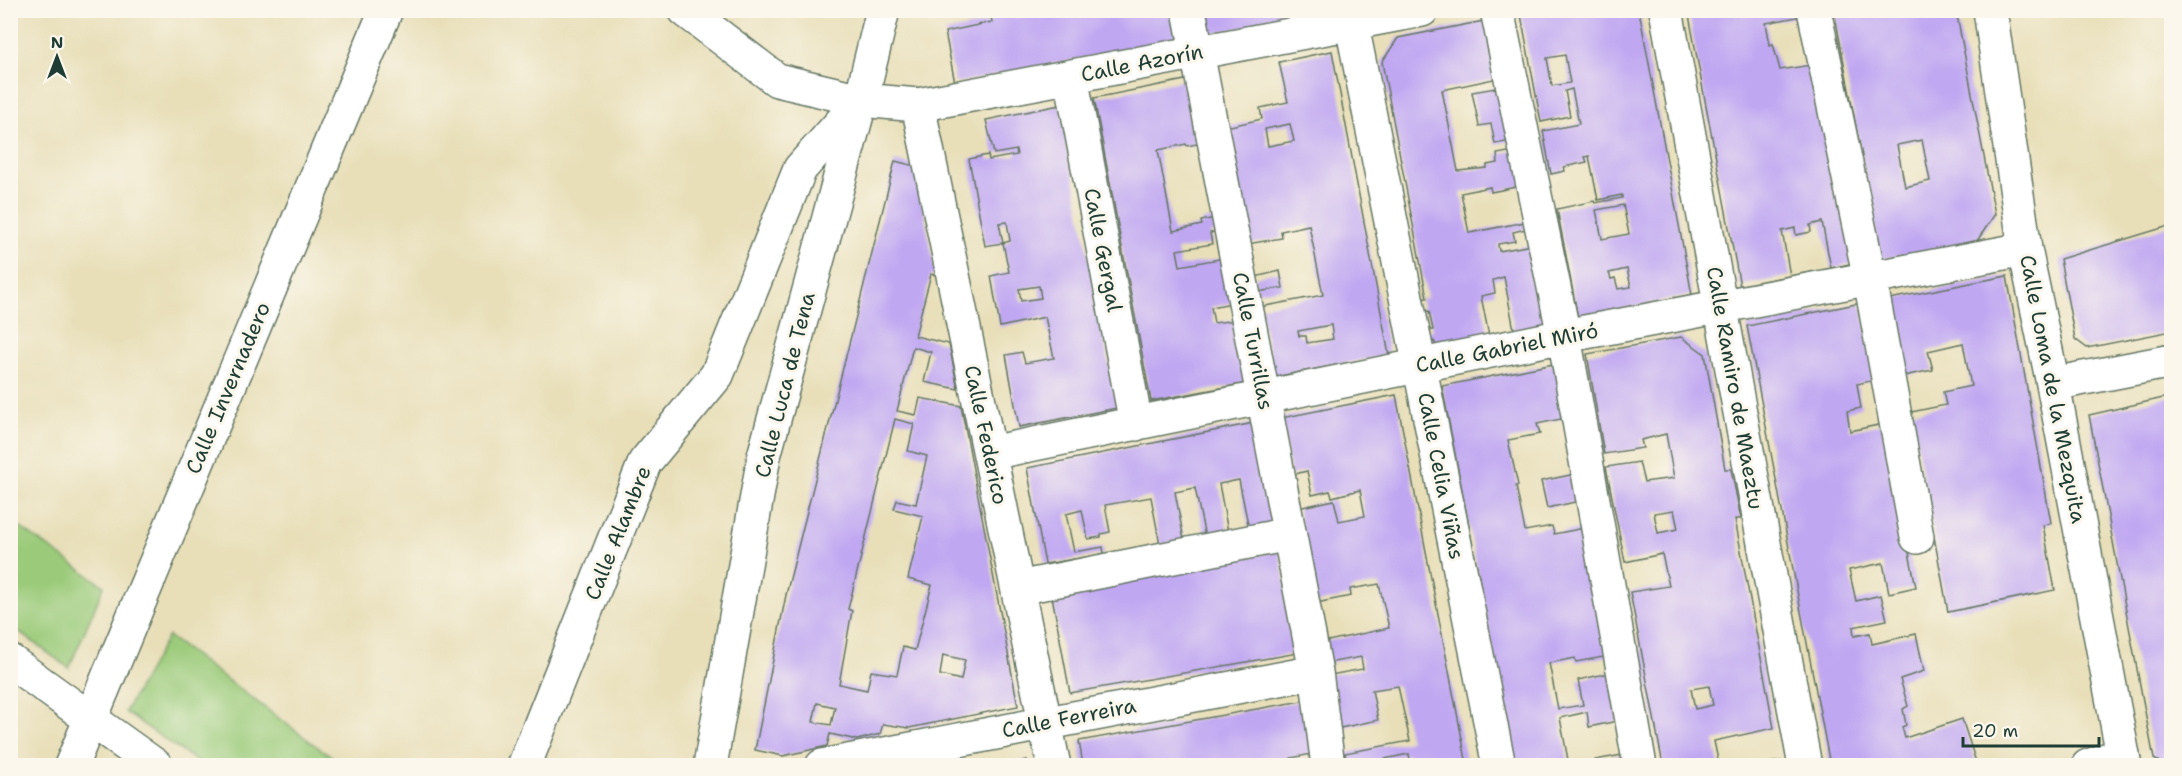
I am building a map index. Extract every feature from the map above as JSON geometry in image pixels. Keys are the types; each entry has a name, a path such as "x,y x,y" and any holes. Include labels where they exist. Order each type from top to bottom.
{"street":[{"name":"Calle Invernadero","path":"71,765 386,10"},
{"name":"Calle Azorín","path":"685,10 777,80 861,100 918,105 1197,53 1350,17 1422,10"},
{"name":"Calle Luca de Tena","path":"710,765 764,456 861,100 883,10"},
{"name":"Calle Turrillas","path":"1189,10 1316,672 1328,765"},
{"path":"1497,10 1564,336 1640,765"},
{"name":"Calle Ramiro de Maeztu","path":"1666,10 1805,765"},
{"path":"1814,10 1870,279 1917,537"},
{"name":"Calle Loma de la Mezquita","path":"1990,10 2025,249 2053,384 2124,760"},
{"name":"Calle Celia Viñas","path":"1350,17 1498,765"},
{"name":"Calle Gergal","path":"1071,76 1136,424"},
{"name":"Calle Alambre","path":"524,765 645,462 717,375 800,169 861,100"},
{"name":"Calle Federico","path":"918,105 1054,765"},
{"name":"Calle Gabriel Miró","path":"990,453 1564,336 2025,249"},
{"path":"2053,384 2172,361"},
{"path":"1018,588 1289,534"},
{"path":"10,661 156,765"},
{"name":"Calle Ferreira","path":"830,765 1045,722 1316,672"},
{"path":"2088,765 2124,760"}],"green space":[{"path":"11,521 104,586 69,668 11,626"},
{"path":"168,636 345,765 202,765 125,712"}],"building":[{"path":"990,10 1014,10 1015,17 1033,13 1033,10 1177,10 1182,39 955,83 945,32 992,22"},
{"path":"1204,10 1325,10 1325,12 1209,34"},
{"path":"1543,10 1639,10 1692,295 1578,318 1557,209 1622,198 1622,195 1598,200 1589,156 1585,157 1587,162 1564,167 1565,171 1551,174 1543,131 1579,124 1572,89 1565,91 1570,116 1541,122 1521,15","holes":["1565,55 1570,83 1552,86 1547,58","1623,205 1629,234 1602,239 1596,210","1627,269 1631,287 1618,289 1615,278 1611,279 1609,273"]},
{"path":"1688,10 1807,10 1808,15 1766,23 1770,45 1773,44 1780,70 1817,64 1854,263 1831,268 1822,222 1810,225 1811,232 1796,235 1795,228 1782,231 1790,276 1740,286"},
{"path":"1834,10 1956,10 1995,214 1977,241 1881,259","holes":["1922,140 1930,181 1905,187 1897,145"]},
{"path":"1494,19 1494,79 1442,90 1458,171 1487,168 1487,165 1498,163 1497,154 1519,150 1526,185 1491,192 1490,187 1461,193 1469,233 1525,222 1526,229 1513,232 1515,241 1498,244 1499,251 1537,244 1552,323 1514,330 1504,277 1493,280 1495,293 1481,296 1489,336 1436,345 1434,341 1429,342 1427,331 1433,330 1429,311 1423,312 1421,299 1427,298 1382,62 1398,38"},
{"path":"1332,51 1389,355 1274,377 1260,307 1323,295 1309,225 1281,231 1282,238 1248,244 1226,127 1262,119 1260,108 1288,102 1279,62","holes":["1290,124 1294,141 1268,146 1265,129","1331,325 1333,339 1307,343 1306,336 1299,336 1298,331"]},
{"path":"1190,79 1202,143 1158,150 1173,231 1202,225 1201,221 1216,218 1219,231 1210,233 1212,244 1177,250 1180,266 1224,258 1232,303 1211,307 1214,323 1235,320 1247,383 1151,401 1094,98"},
{"path":"1507,86 1517,140 1495,144 1491,124 1479,126 1472,92"},
{"path":"1060,105 1117,408 1019,427 1006,355 1022,352 1025,363 1054,358 1045,317 1000,327 991,276 1009,272 1003,243 985,246 969,159 988,155 989,160 1017,155 1016,150 994,154 986,120","holes":["1007,222 1010,241 1003,243 999,223","1039,286 1041,298 1021,301 1019,289"]},
{"path":"895,161 915,166 936,275 931,274 915,336 949,344 958,389 924,382 931,352 913,347 897,411 916,415 920,398 961,406 1018,706 909,728 883,724 880,734 857,740 830,734 827,746 783,756 755,750 786,595","holes":["895,419 914,424 908,451 927,456 916,504 897,500 894,509 923,516 908,579 932,585 915,650 903,647 897,675 871,671 867,690 839,684 852,611 848,609","943,655 965,660 961,680 940,675","817,703 835,707 831,725 813,722"]},
{"path":"2172,225 2172,331 2087,348 2075,339 2060,259"},
{"path":"1280,271 1283,288 1257,292 1255,277"},
{"path":"2007,276 2051,523 2043,525 2055,590 1948,612 1911,412 1946,405 1943,392 1971,386 1963,343 1928,351 1933,370 1903,376 1889,299"},
{"path":"1861,303 1875,380 1857,384 1861,408 1847,411 1850,431 1883,424 1916,587 1889,593 1883,563 1849,570 1856,601 1881,595 1887,620 1853,627 1854,636 1870,633 1872,644 1916,634 1924,671 1900,679 1908,706 1903,709 1906,725 1902,727 1905,738 1962,719 1977,765 1830,765 1747,326"},
{"path":"1681,337 1705,354 1725,469 1731,469 1741,519 1735,519 1774,728 1714,741 1719,765 1663,765 1630,592 1669,586 1662,554 1625,562 1606,467 1639,462 1644,482 1674,478 1666,434 1641,440 1643,448 1604,454 1587,354","holes":["1674,510 1678,529 1658,533 1654,513","1709,686 1713,705 1695,709 1691,689"]},
{"path":"1559,363 1570,417 1537,424 1540,434 1508,440 1518,485 1516,486 1525,531 1552,526 1554,534 1590,527 1615,655 1576,662 1575,658 1549,663 1558,709 1583,705 1578,680 1618,671 1627,719 1589,727 1587,712 1560,718 1569,765 1515,765 1442,386"},
{"path":"1396,395 1467,765 1411,765 1409,754 1384,759 1385,765 1347,765 1345,753 1410,741 1398,686 1372,690 1378,720 1340,728 1330,675 1363,669 1361,657 1328,663 1323,642 1389,628 1379,584 1350,589 1351,596 1316,603 1298,508 1334,500 1339,521 1365,516 1360,490 1332,497 1330,491 1312,495 1307,471 1291,475 1281,418"},
{"path":"2172,396 2172,765 2164,765 2154,759 2089,415"},
{"path":"1254,423 1274,525 1249,529 1239,480 1219,484 1228,532 1205,537 1195,488 1175,492 1184,540 1160,545 1151,497 1105,505 1110,532 1101,534 1101,537 1088,539 1082,510 1066,514 1074,552 1103,547 1104,554 1045,564 1027,468"},
{"path":"1580,473 1585,500 1547,508 1541,481"},
{"path":"1279,551 1298,653 1070,693 1051,591"},
{"path":"1307,700 1317,753 1291,758 1293,765 1083,765 1079,741"},
{"path":"1633,753 1635,765 1596,765 1595,760"},
{"path":"1027,760 1028,765 1009,765"},
{"path":"1781,761 1782,765 1762,765 1762,764"}]}
